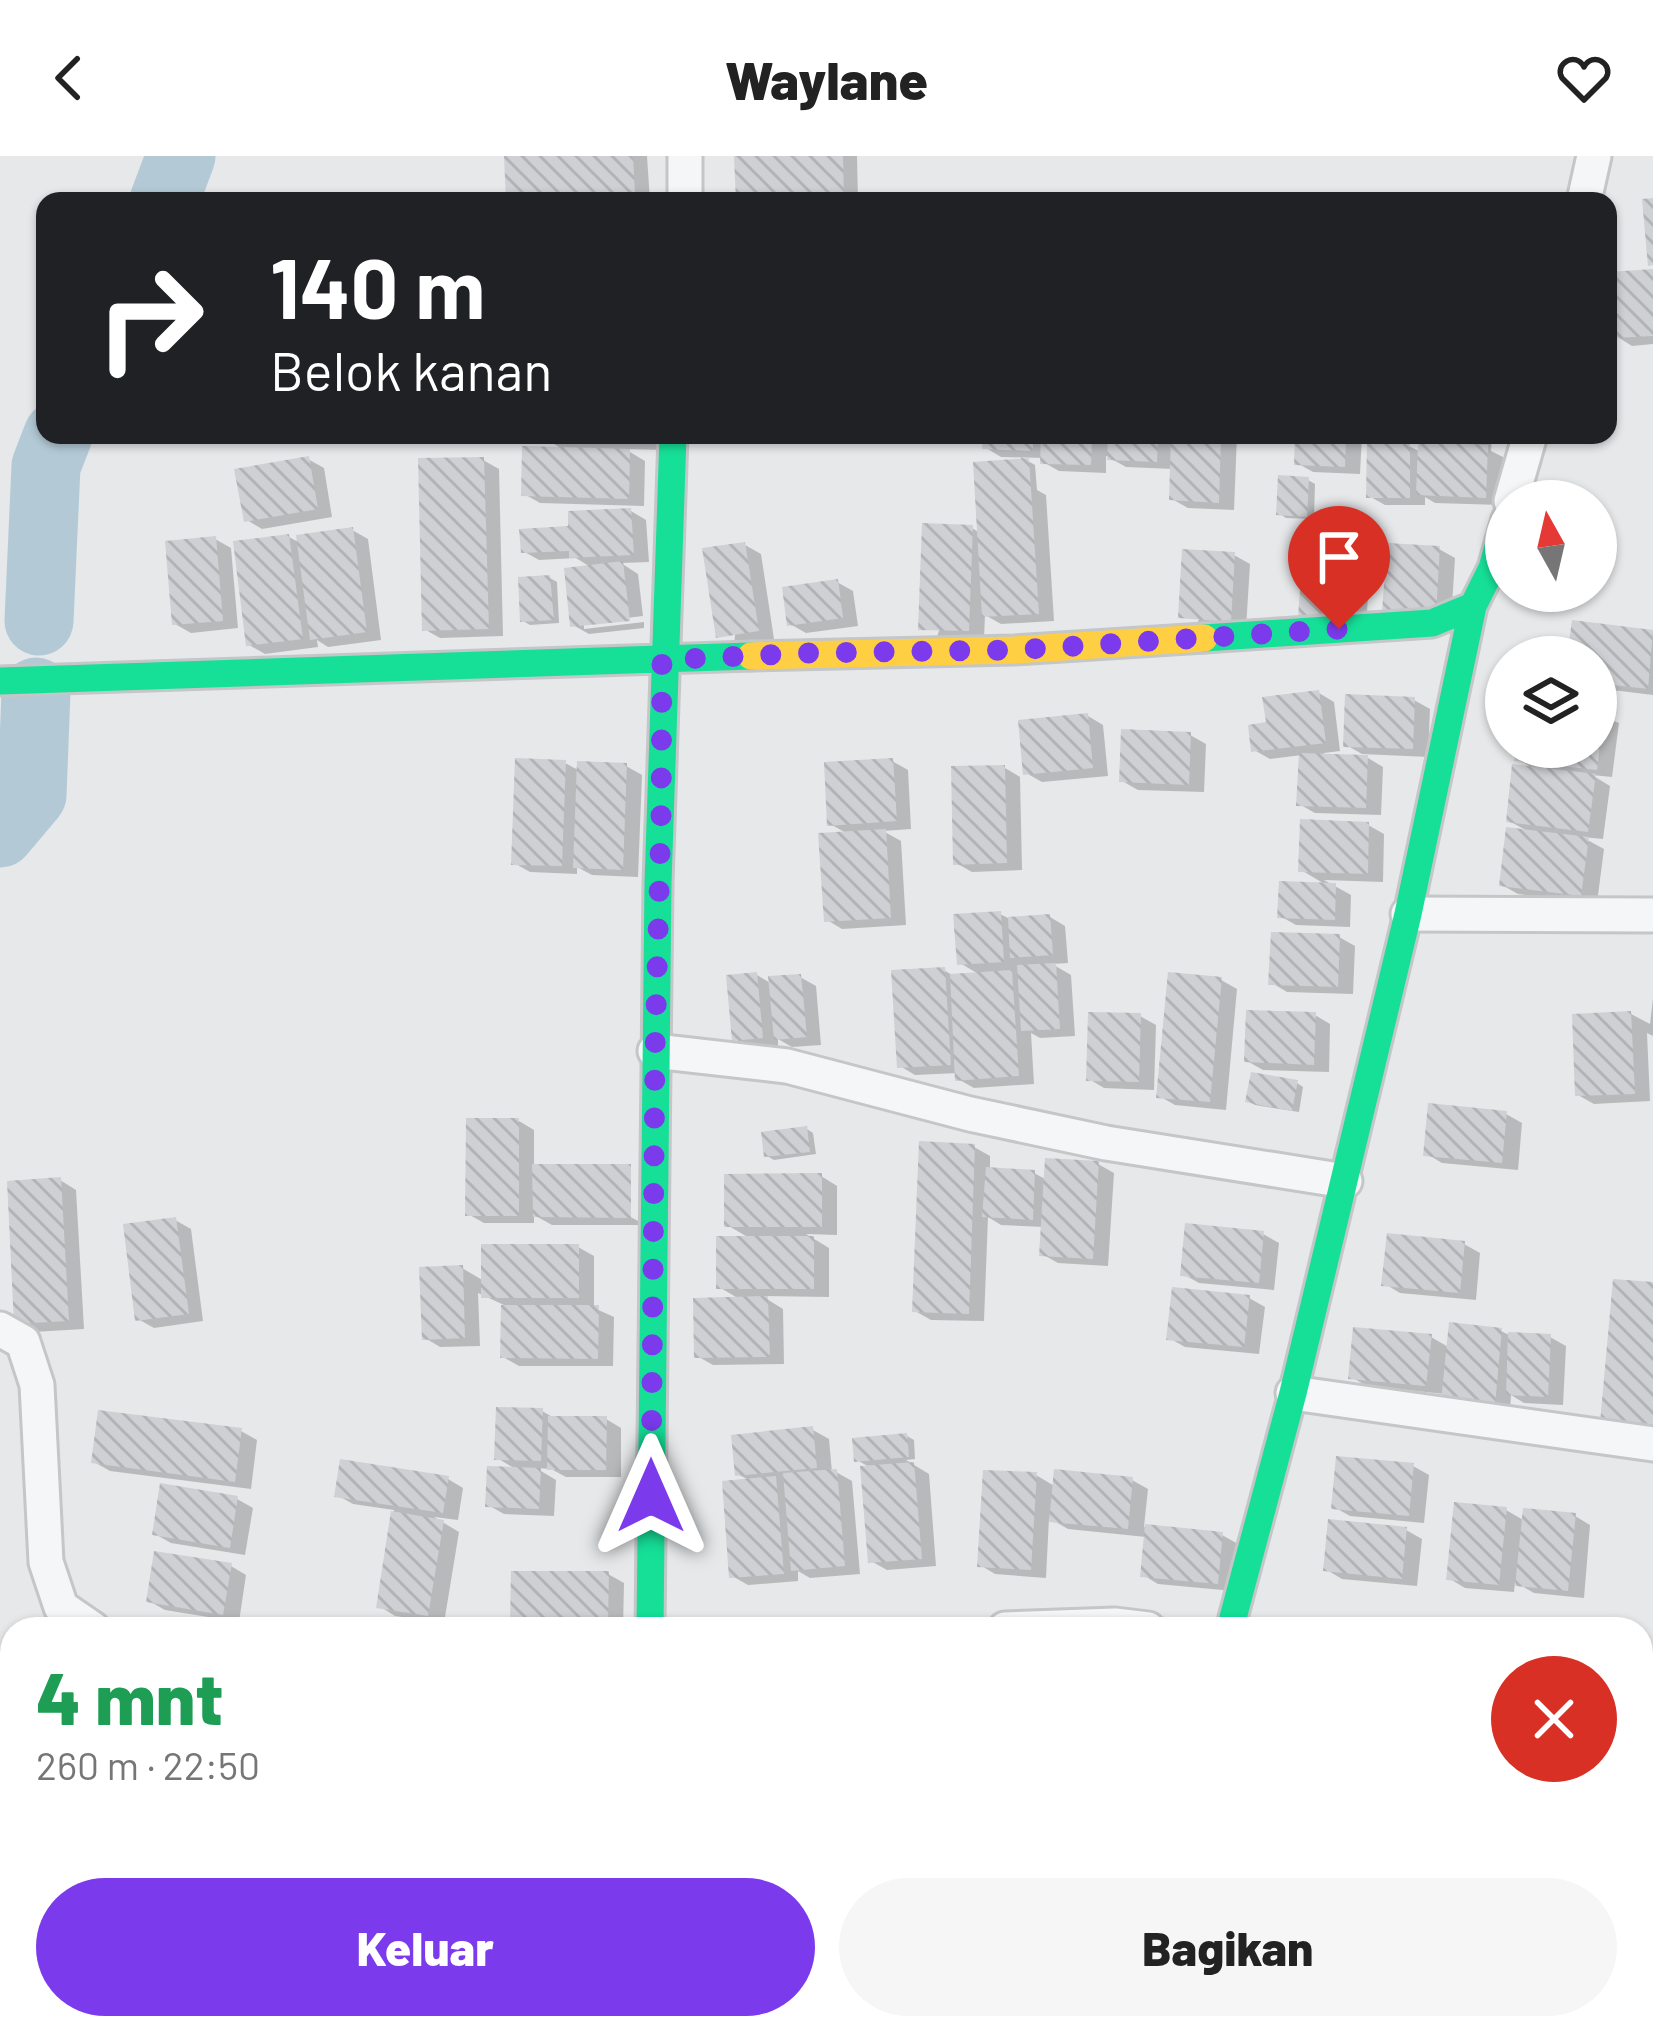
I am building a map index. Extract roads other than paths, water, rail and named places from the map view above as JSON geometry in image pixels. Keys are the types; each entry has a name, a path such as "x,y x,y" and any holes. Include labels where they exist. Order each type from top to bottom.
{"street":[{"path":"685,156 685,192"},
{"path":"1586,192 1594,156"},
{"path":"650,1617 662,660 674,444"},
{"path":"1517,480 1527,444"},
{"path":"1233,1617 1345,1181 1473,607 1485,582"},
{"path":"0,681 1014,650 1432,623 1473,607"},
{"path":"1408,914 1653,915"},
{"path":"655,1051 787,1066 970,1114 1106,1143 1345,1181"},
{"path":"0,1329 23,1342 37,1385 46,1562 61,1607 76,1617"},
{"path":"1293,1393 1653,1444"}],"waterway":[{"path":"167,192 181,156"},
{"path":"39,621 46,466 55,444"},
{"path":"0,833 32,795 36,692"}]}
